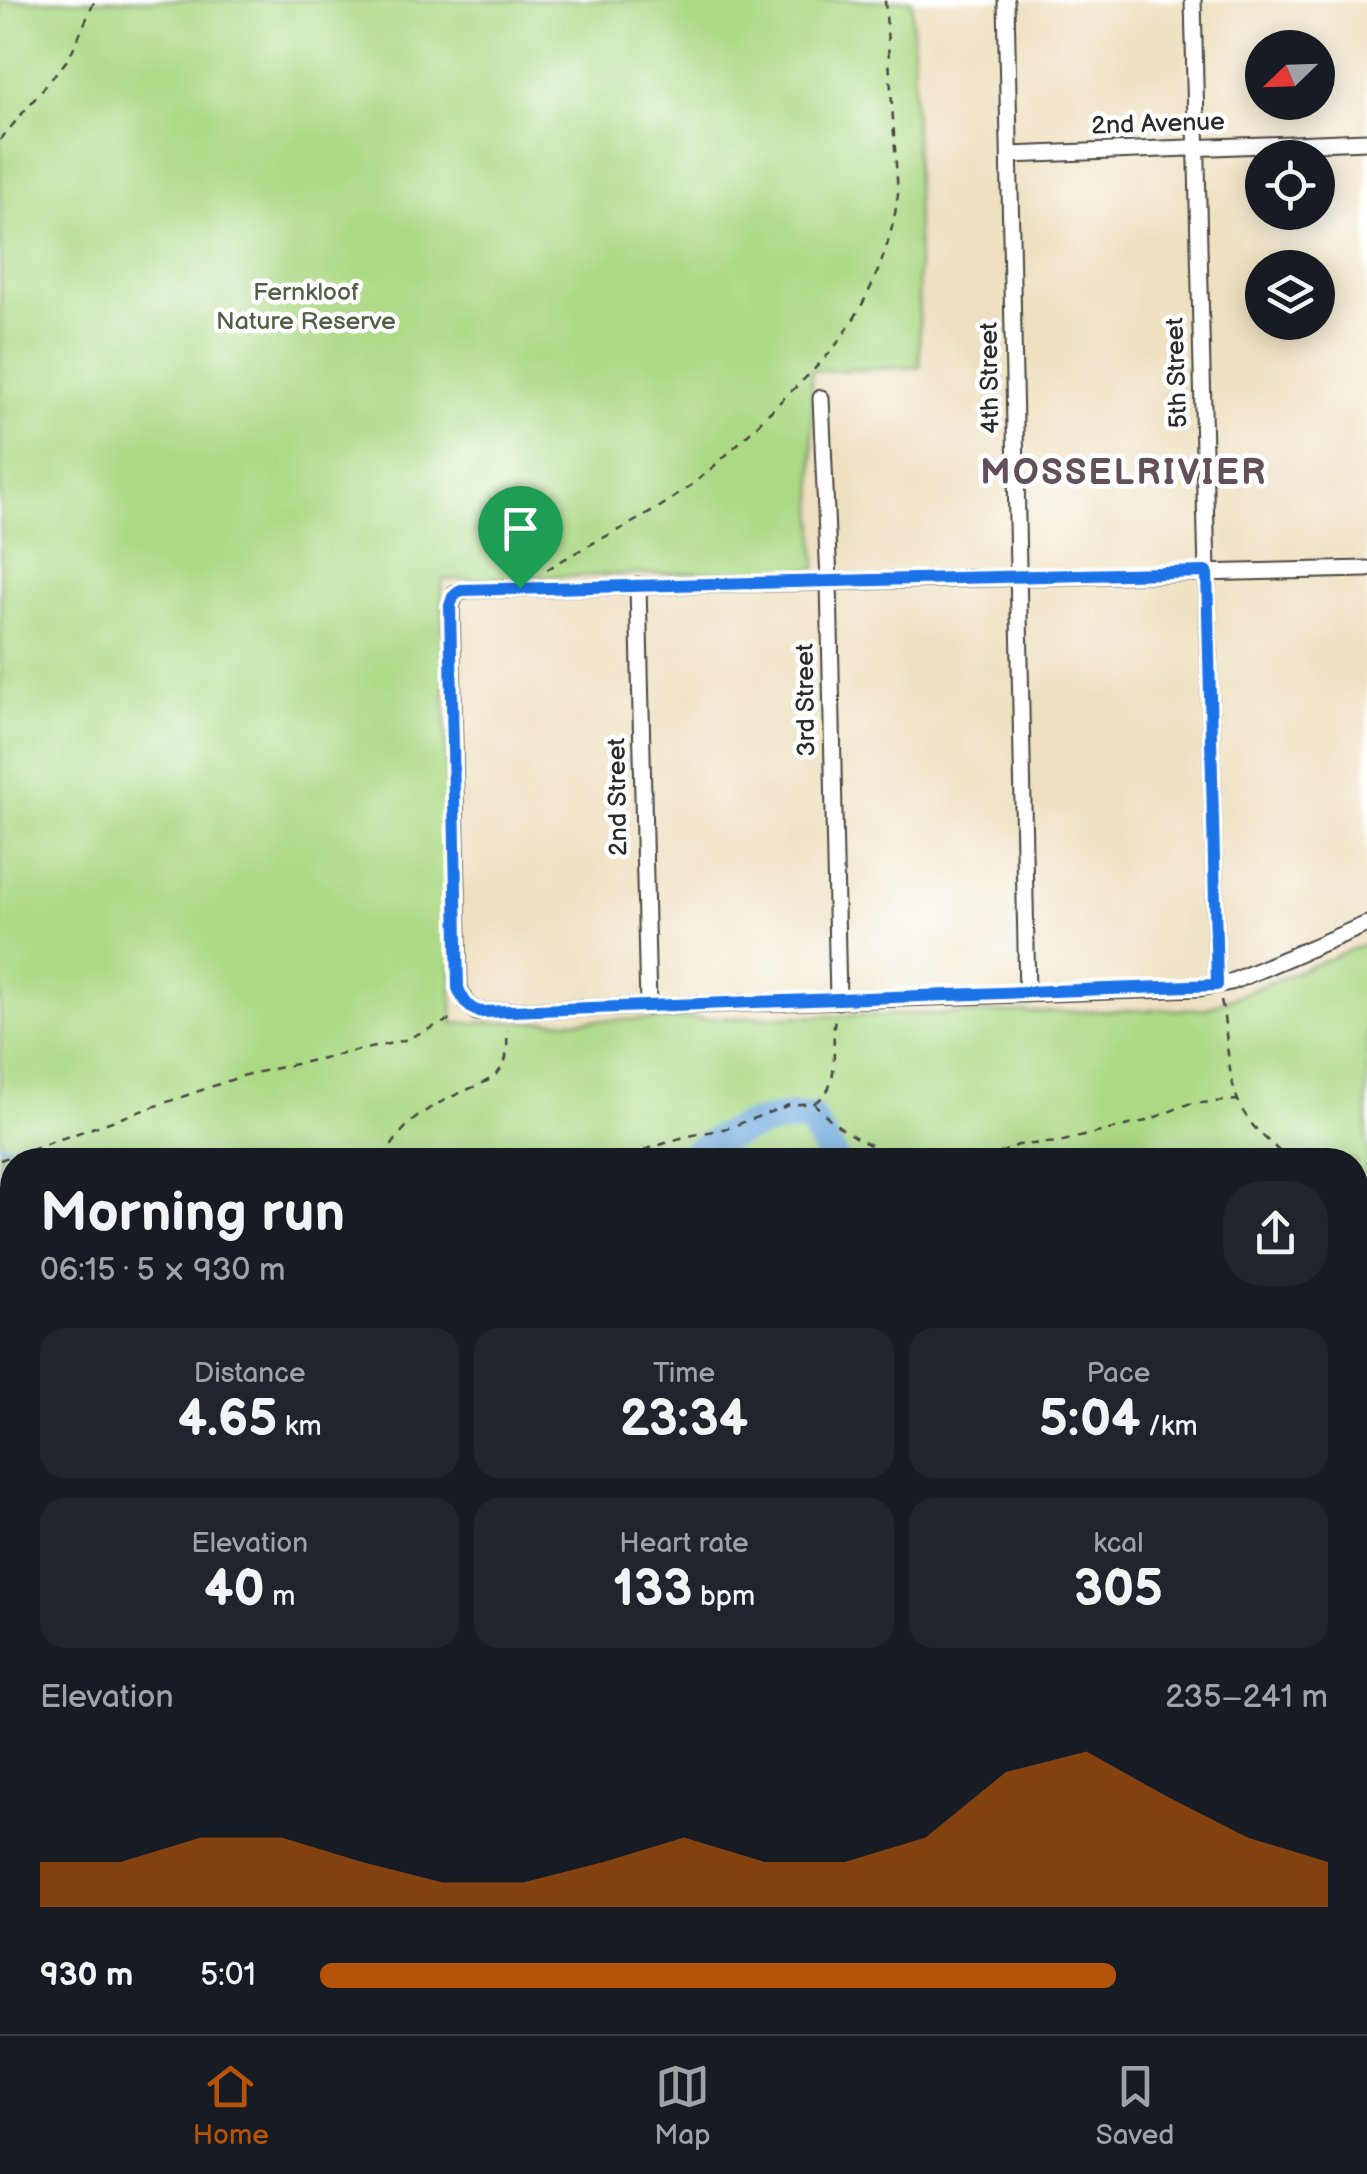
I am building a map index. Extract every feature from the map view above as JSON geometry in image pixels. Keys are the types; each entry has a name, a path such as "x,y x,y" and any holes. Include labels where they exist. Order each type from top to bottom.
{"street":[{"name":"4th Street","path":"1006,0 1027,994"},
{"name":"5th Street","path":"1193,0 1217,985"},
{"name":"2nd Avenue","path":"1010,155 1367,142"},
{"name":"3rd Street","path":"821,398 838,1001"},
{"path":"1367,570 467,590 456,594 450,606 458,988 472,1009 506,1012 1217,985 1367,924"},
{"name":"2nd Street","path":"638,585 648,1007"}],"path":[{"path":"0,140 69,58 95,0"},
{"path":"520,588 582,547 677,496 723,459 838,343 862,306 896,213 898,194 885,0"},
{"path":"1217,985 1230,1070 1239,1100 1245,1116 1276,1148"},
{"path":"651,1148 728,1128 789,1105 814,1102 828,1094 833,1078 832,1040 838,1001"},
{"path":"35,1148 245,1075 402,1040 472,1009"},
{"path":"392,1148 406,1125 502,1069 507,1056 506,1012"},
{"path":"1011,1148 1059,1142 1146,1121 1188,1104 1239,1100"},
{"path":"814,1102 825,1116 873,1148"}],"green space":[{"name":"Fernkloof Nature Reserve","path":"0,0 912,0 920,367 811,371 816,569 442,580 453,1023 1205,1009 1367,943 1367,1148 0,1148"}],"waterway":[{"name":"MOSSELRIVIER","path":"705,1148 745,1128 794,1118 810,1118 827,1148"},
{"path":"0,1144 11,1148"}],"district":[{"name":"MOSSELRIVIER","path":"1124,473"}],"route":[{"path":"1207,572 1217,985 506,1012 472,1009 458,988 450,606 461,590 520,588 1207,572"}]}
